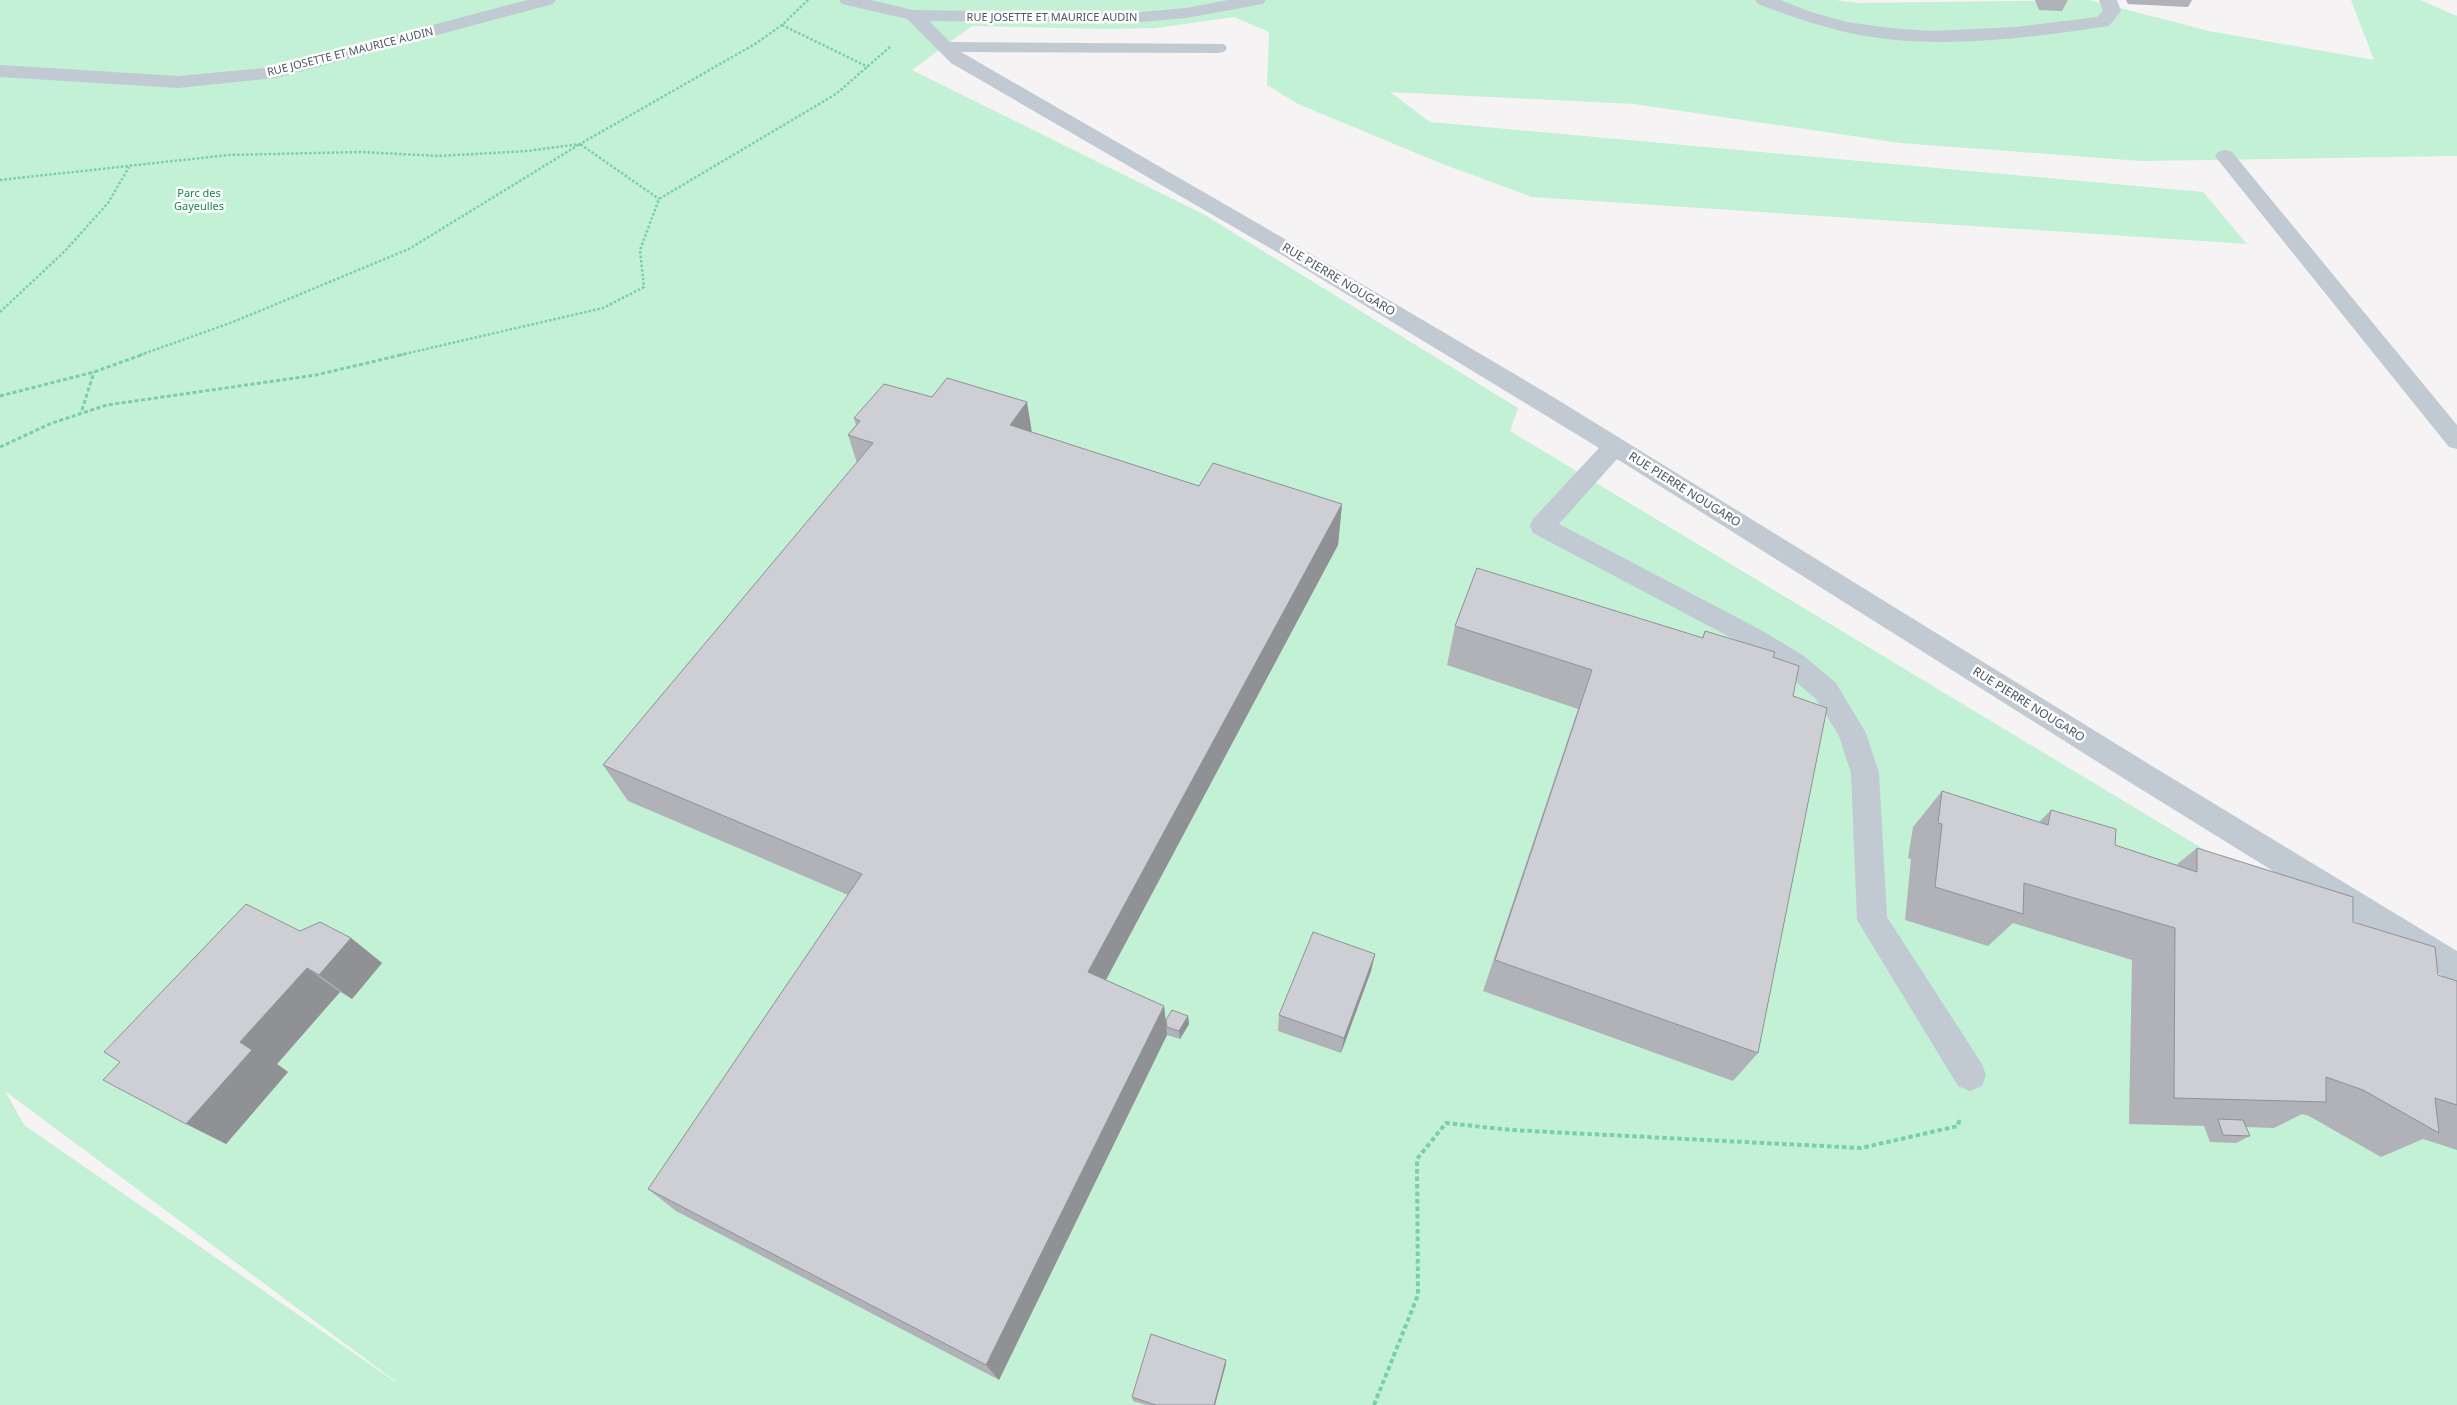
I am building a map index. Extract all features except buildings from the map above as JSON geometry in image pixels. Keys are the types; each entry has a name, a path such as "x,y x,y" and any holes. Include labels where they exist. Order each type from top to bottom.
{"street":[{"name":"RUE JOSETTE ET MAURICE AUDIN","path":"0,71 178,82 268,73 547,0"},
{"name":"RUE JOSETTE ET MAURICE AUDIN","path":"848,0 913,15 1130,18 1186,13 1257,0"},
{"path":"1764,0 1814,20 1847,28 1892,35 1930,37 1970,36 2103,22 2112,10 2108,0"},
{"name":"RUE PIERRE NOUGARO","path":"913,15 957,59 1300,255 1615,446 2315,883 2457,968"},
{"path":"943,47 1218,48"},
{"path":"2225,156 2457,440"},
{"path":"1615,446 1542,526 1752,637 1794,664 1826,692 1852,733 1865,773 1872,920 1970,1075"}],"path":[{"path":"0,396 94,372 233,322 408,249 580,144 755,44 782,25 808,0"},
{"path":"0,448 45,424 82,410 316,375 603,308 644,288 640,250 659,199 836,94 868,67 782,25"},
{"path":"0,180 228,155 361,152 439,156 527,151 580,144 659,199"},
{"path":"0,312 65,251 108,203 129,167"},
{"path":"82,410 94,372"},
{"path":"1374,1405 1418,1294 1417,1159 1446,1123 1512,1130 1861,1148 1958,1126 1970,1075"}],"green space":[{"name":"Parc des Gayeulles","path":"0,0 1835,0 1860,3 2089,0 2209,31 2374,60 2351,0 2420,0 2457,16 2457,156 2141,161 1900,143 1634,104 1390,92 1430,122 2203,192 2247,244 1532,197 1440,163 1298,104 1267,85 1269,32 1234,17 1156,28 1108,29 972,26 912,70 1203,214 1518,408 1510,431 2457,1002 2457,1405 0,1405","holes":["5,1091 394,1380 24,1125"]}]}
